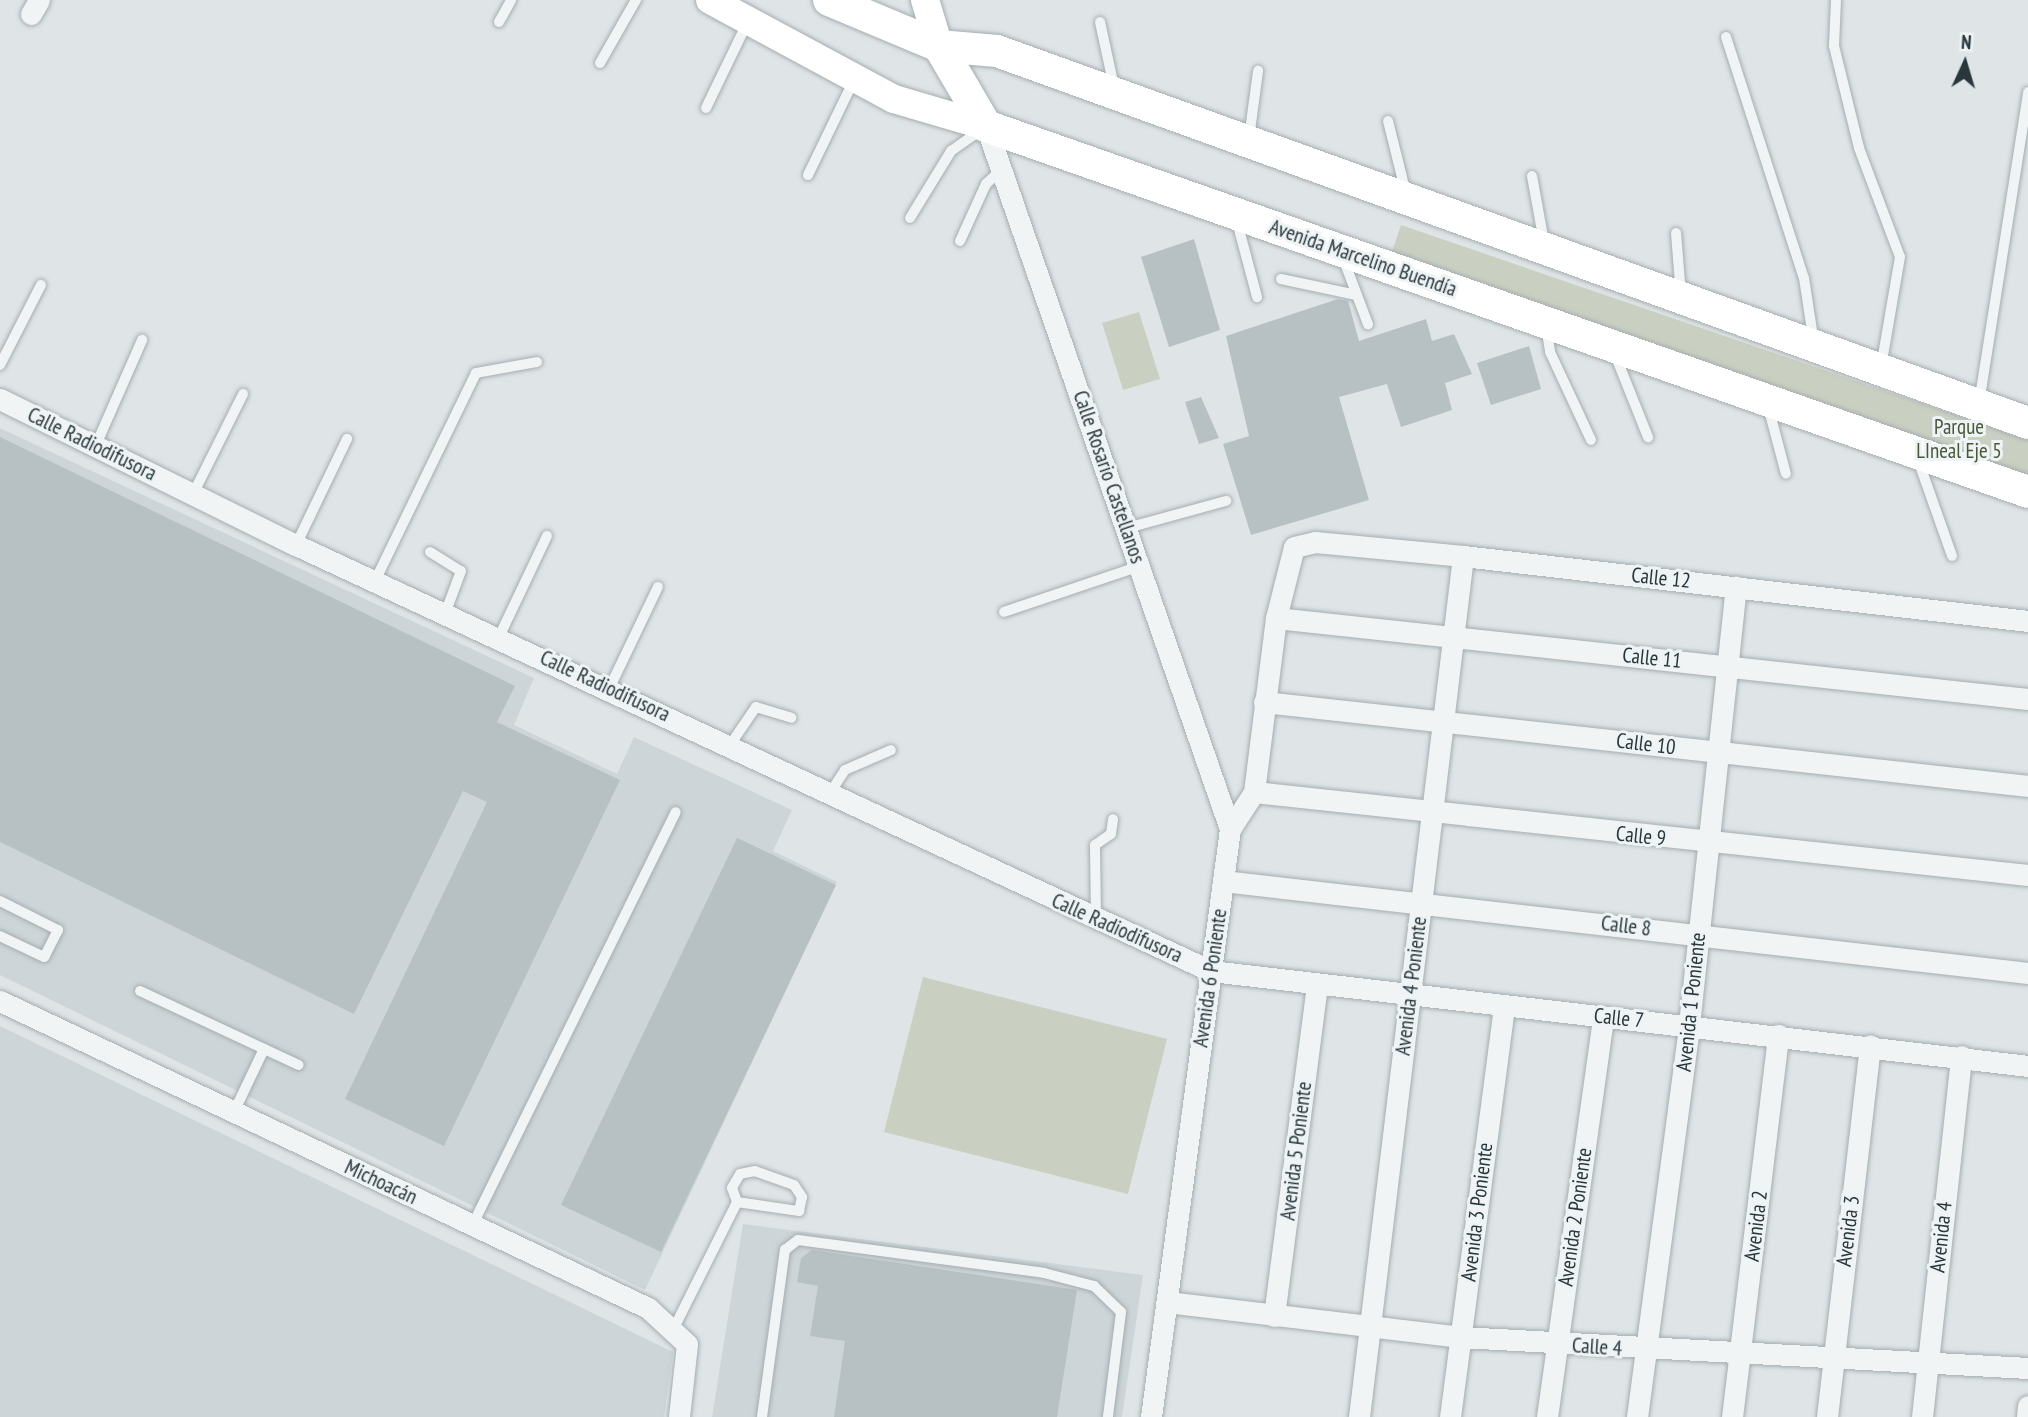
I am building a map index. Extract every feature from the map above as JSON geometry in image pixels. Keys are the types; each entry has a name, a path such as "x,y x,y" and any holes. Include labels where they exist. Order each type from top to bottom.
{"main road":[{"path":"829,0 939,46 997,51 1248,145 1880,373 1978,406 2027,419"},
{"path":"939,46 986,126"},
{"name":"Avenida Marcelino Buendía","path":"986,126 2028,492"}],"street":[{"name":"Avenida Marcelino Buendía","path":"710,0 894,99 986,126"},
{"path":"925,0 939,46"},
{"name":"Calle Rosario Castellanos","path":"986,126 1005,166 1230,828"},
{"name":"Calle Radiodifusora","path":"0,399 296,545 610,687 1096,919 1211,971"},
{"name":"Calle 12","path":"1294,547 1315,542 1464,556 2028,621"},
{"name":"Avenida 6 Poniente","path":"1151,1417 1230,828 1254,792 1276,618 1294,547"},
{"name":"Avenida 4 Poniente","path":"1359,1417 1372,1328 1452,635 1464,556"},
{"name":"Avenida 1 Poniente","path":"1637,1417 1689,1025 1723,666 1736,587"},
{"name":"Calle 11","path":"1276,618 2028,699"},
{"name":"Calle 10","path":"1264,702 2028,786"},
{"name":"Calle 9","path":"1254,792 1432,814 2028,875"},
{"name":"Calle 8","path":"1223,881 2028,972"},
{"name":"Calle 7","path":"1211,971 1317,987 1870,1045 2028,1066"},
{"name":"Avenida 5 Poniente","path":"1274,1316 1317,987"},
{"name":"Michoacán","path":"0,1001 233,1114 473,1224 675,1326"},
{"name":"Avenida 3 Poniente","path":"1450,1417 1504,1007"},
{"name":"Avenida 2 Poniente","path":"1547,1417 1603,1017"},
{"name":"Avenida 2","path":"1732,1417 1778,1035"},
{"name":"Avenida 3","path":"1827,1417 1870,1045"},
{"name":"Avenida 4","path":"1922,1417 1961,1056"},
{"name":"Calle 4","path":"1167,1302 1372,1328 1558,1345 2028,1368"},
{"path":"675,1326 687,1344 679,1417"},
{"path":"2027,1417 2028,1406"}],"lane":[{"path":"499,22 511,0"},
{"path":"600,63 636,0"},
{"path":"1836,0 1834,46 1847,97 1900,257 1880,373"},
{"path":"706,108 748,20"},
{"path":"1100,22 1116,95"},
{"path":"1726,37 1804,278 1814,349"},
{"path":"1248,145 1258,71"},
{"path":"808,175 855,78"},
{"path":"1978,406 2028,92"},
{"path":"1388,121 1409,203"},
{"path":"910,219 951,151 986,126"},
{"path":"960,241 985,184 1005,166"},
{"path":"1532,176 1547,253"},
{"path":"1234,212 1257,297"},
{"path":"1676,233 1681,301"},
{"path":"1340,250 1368,324"},
{"path":"1282,279 1356,295"},
{"path":"0,365 41,285"},
{"path":"1545,322 1550,352 1591,440"},
{"path":"96,445 142,340"},
{"path":"1612,346 1648,437"},
{"path":"375,581 476,373 537,362"},
{"path":"193,494 243,394"},
{"path":"1767,400 1786,474"},
{"path":"296,545 347,439"},
{"path":"1916,453 1952,556"},
{"path":"1127,528 1226,501"},
{"path":"499,637 547,536"},
{"path":"430,552 461,571 446,614"},
{"path":"1004,612 1140,566"},
{"path":"610,687 658,587"},
{"path":"730,745 755,707 791,718"},
{"path":"830,793 845,770 891,750"},
{"path":"473,1224 676,812"},
{"path":"1096,919 1095,845 1111,834 1113,818"},
{"path":"0,901 58,930 44,957 0,936"},
{"path":"140,991 299,1065"},
{"path":"233,1114 264,1049"},
{"path":"675,1326 737,1202 732,1188 740,1174 755,1171 794,1185 802,1197 799,1211 737,1202"},
{"path":"762,1417 785,1250 798,1240 1031,1271 1094,1286 1121,1312 1108,1417"}],"shaded area":[{"path":"0,428 534,678 514,725 617,774 634,737 792,810 773,851 837,882 645,1290 0,975"},
{"path":"0,1026 673,1352 664,1417 0,1417"},
{"path":"743,1224 1143,1275 1122,1417 712,1417"}],"green space":[{"name":"Parque LIneal Eje 5","path":"1401,225 2028,440 2028,486 1389,261"},
{"path":"1139,312 1160,379 1123,390 1102,323"},
{"path":"923,977 1167,1039 1128,1194 884,1132"}],"building":[{"path":"1194,239 1220,330 1169,347 1141,257"},
{"path":"1338,299 1348,301 1359,341 1426,319 1432,341 1454,334 1472,374 1445,383 1452,410 1401,427 1387,384 1339,397 1369,500 1251,535 1223,444 1249,436 1226,336"},
{"path":"1529,346 1541,389 1491,405 1477,363"},
{"path":"1201,397 1219,438 1199,444 1185,402"},
{"path":"0,437 515,686 497,722 620,780 444,1146 345,1099 487,802 463,791 354,1014 0,842"},
{"path":"737,838 836,885 661,1252 561,1205"},
{"path":"812,1250 1077,1290 1057,1417 834,1417 845,1341 810,1336 818,1286 797,1282 801,1258"}]}
